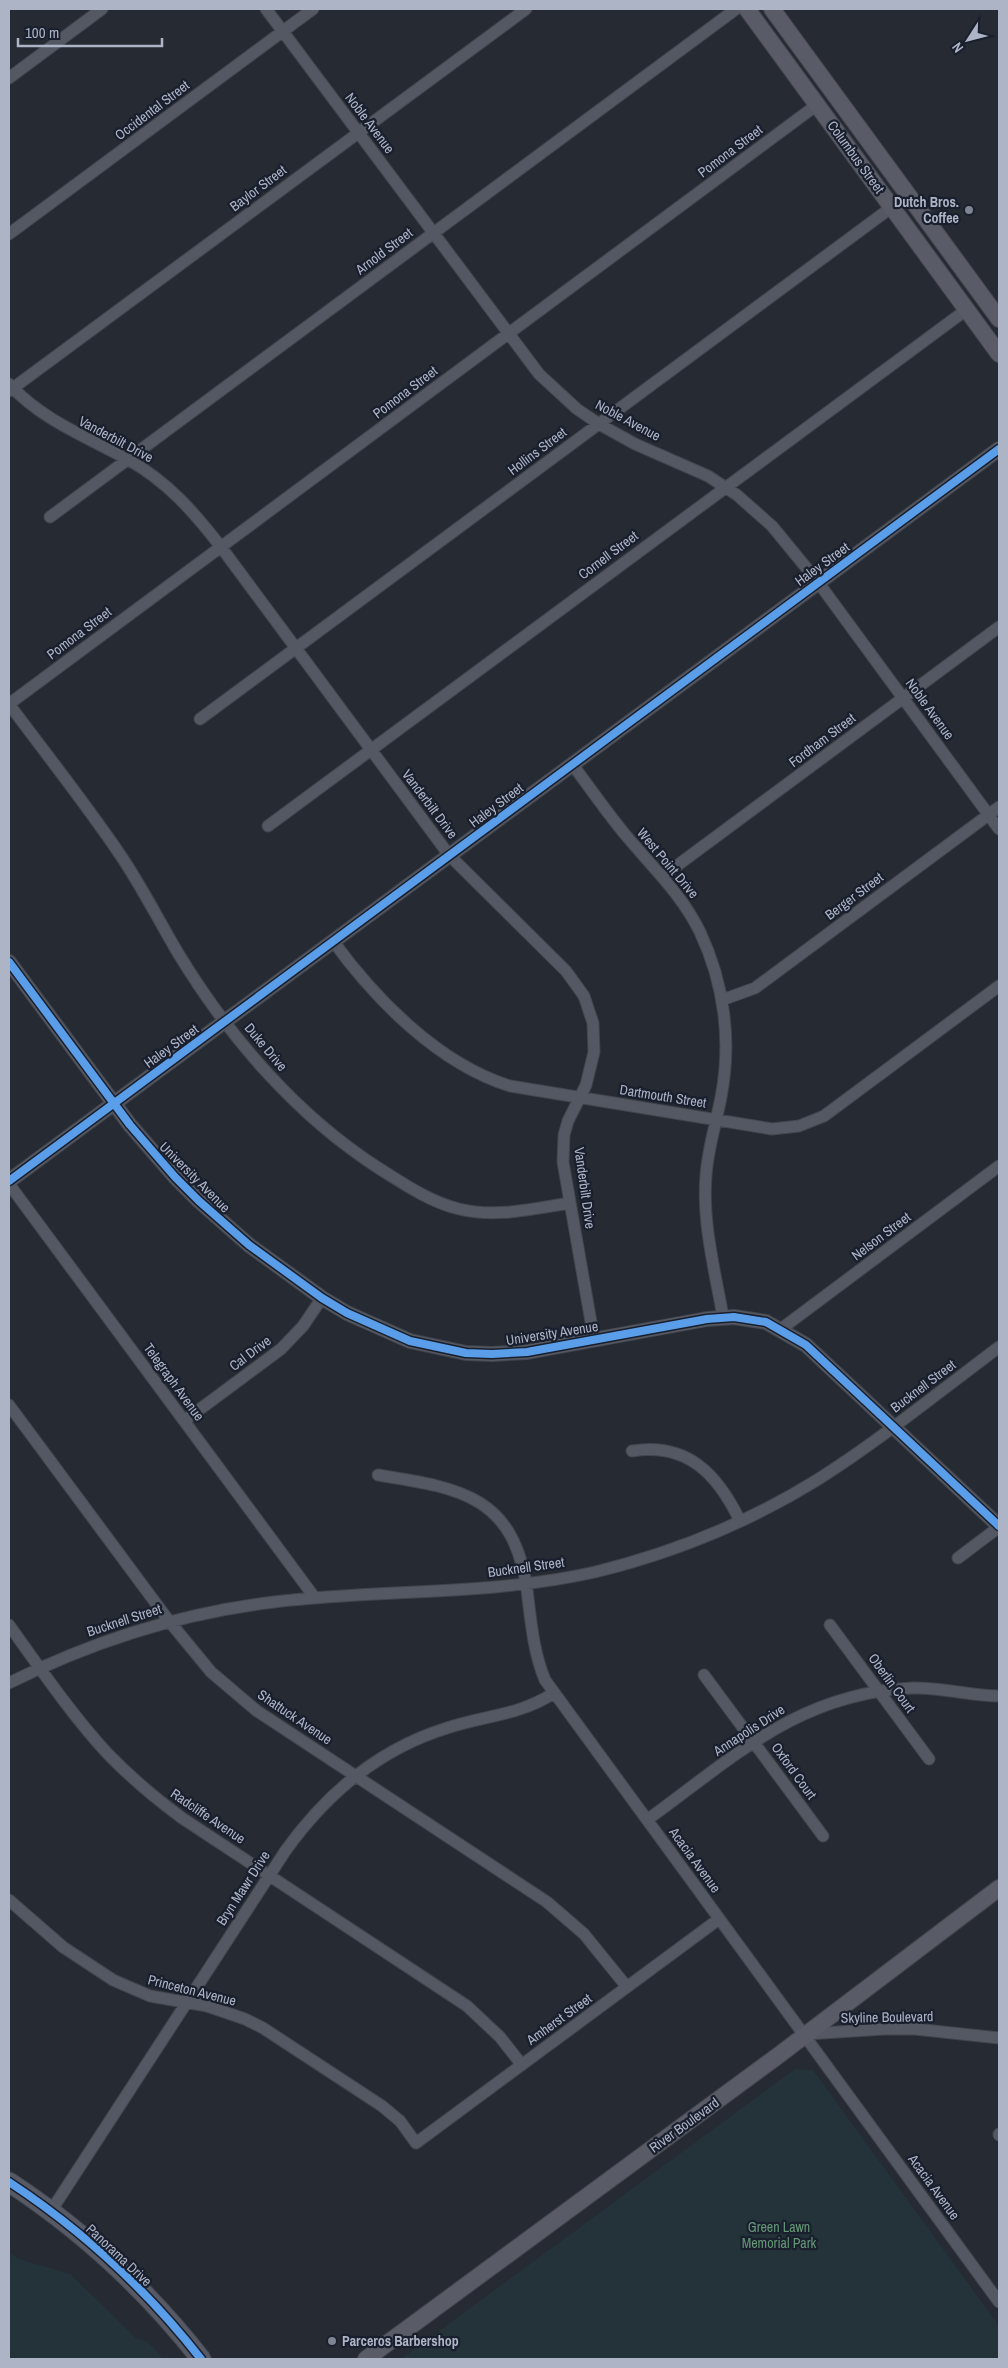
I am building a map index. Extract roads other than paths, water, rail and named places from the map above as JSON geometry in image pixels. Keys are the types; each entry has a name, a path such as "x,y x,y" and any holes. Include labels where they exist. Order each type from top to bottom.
{"main road":[{"name":"Columbus Street","path":"747,9 999,354"},
{"name":"Columbus Street","path":"772,9 999,320"},
{"path":"818,104 832,90"},
{"path":"892,207 909,196"},
{"path":"966,310 982,296"},
{"name":"River Boulevard","path":"366,2359 805,2035 999,1888"},
{"name":"Panorama Drive","path":"9,2182 51,2211 136,2285 201,2359"}],"street":[{"path":"9,78 102,9"},
{"name":"Noble Avenue","path":"266,9 539,374 553,389 598,424 635,444 685,464 725,487 772,526 818,582 999,829"},
{"name":"Occidental Street","path":"9,234 313,9"},
{"name":"Baylor Street","path":"10,388 526,9"},
{"name":"Arnold Street","path":"50,517 736,9"},
{"name":"Pomona Street","path":"9,704 818,104"},
{"name":"Hollins Street","path":"200,719 892,207"},
{"name":"Cornell Street","path":"268,826 966,310"},
{"name":"Vanderbilt Drive","path":"10,388 57,424 128,459 147,471 183,500 221,547 449,855 566,971 584,996 593,1023 594,1052 592,1068 568,1121 563,1150 570,1203 594,1339"},
{"name":"Haley Street","path":"9,1183 113,1103 999,449"},
{"name":"Fordham Street","path":"664,876 999,627"},
{"name":"Duke Drive","path":"9,704 122,856 179,954 225,1021 267,1073 316,1122 371,1163 422,1194 456,1208 490,1214 510,1213 570,1203"},
{"name":"West Point Drive","path":"572,764 630,841 664,876 700,931 710,956 722,1000 726,1043 725,1071 708,1153 706,1199 708,1226 724,1317"},
{"name":"Berger Street","path":"722,1000 754,988 999,806"},
{"name":"Dartmouth Street","path":"332,942 366,984 410,1026 458,1061 504,1084 772,1129 799,1126 814,1122 824,1116 999,986"},
{"name":"University Avenue","path":"9,962 113,1103 152,1152 199,1201 249,1245 322,1298 375,1327 410,1340 466,1352 527,1352 724,1317 750,1318 781,1329 806,1345 999,1526"},
{"name":"Nelson Street","path":"781,1329 999,1166"},
{"name":"Telegraph Avenue","path":"9,1183 315,1598"},
{"name":"Cal Drive","path":"184,1421 281,1349 303,1326 322,1298"},
{"name":"Bucknell Street","path":"9,1683 40,1667 93,1645 169,1621 236,1607 315,1598 526,1584 576,1576 632,1562 669,1550 740,1521 816,1480 893,1427 999,1347"},
{"name":"Shattuck Avenue","path":"9,1405 169,1621 211,1672 257,1711 547,1902 584,1934 627,1987"},
{"path":"632,1451 653,1450 667,1452 694,1462 719,1483 728,1496 740,1521"},
{"name":"Acacia Avenue","path":"378,1475 451,1488 480,1503 493,1514 513,1540 523,1566 538,1664 554,1693 805,2035 995,2287 999,2302"},
{"path":"958,1558 999,1526"},
{"name":"Radcliffe Avenue","path":"9,1625 85,1727 130,1776 182,1818 467,2006 500,2037 522,2065"},
{"name":"Oberlin Court","path":"830,1625 929,1759"},
{"name":"Oxford Court","path":"704,1675 823,1836"},
{"name":"Annapolis Drive","path":"647,1820 753,1742 788,1720 809,1710 855,1695 879,1690 944,1689 999,1696"},
{"name":"Bryn Mawr Drive","path":"51,2211 269,1876 300,1831 317,1811 356,1775 398,1748 422,1737 472,1721 522,1710 554,1693"},
{"name":"Princeton Avenue","path":"9,1900 63,1947 113,1980 150,1996 229,2013 263,2028 386,2109 400,2121 416,2143"},
{"name":"Amherst Street","path":"416,2143 719,1919"},
{"name":"Skyline Boulevard","path":"805,2035 908,2029 999,2038"},
{"path":"975,2036 999,2044"}],"place":[{"name":"Dutch Bros. Coffee","path":"969,210"},
{"name":"Parceros Barbershop","path":"332,2341"}],"park label":[{"name":"Green Lawn Memorial Park","path":"779,2236"}]}
